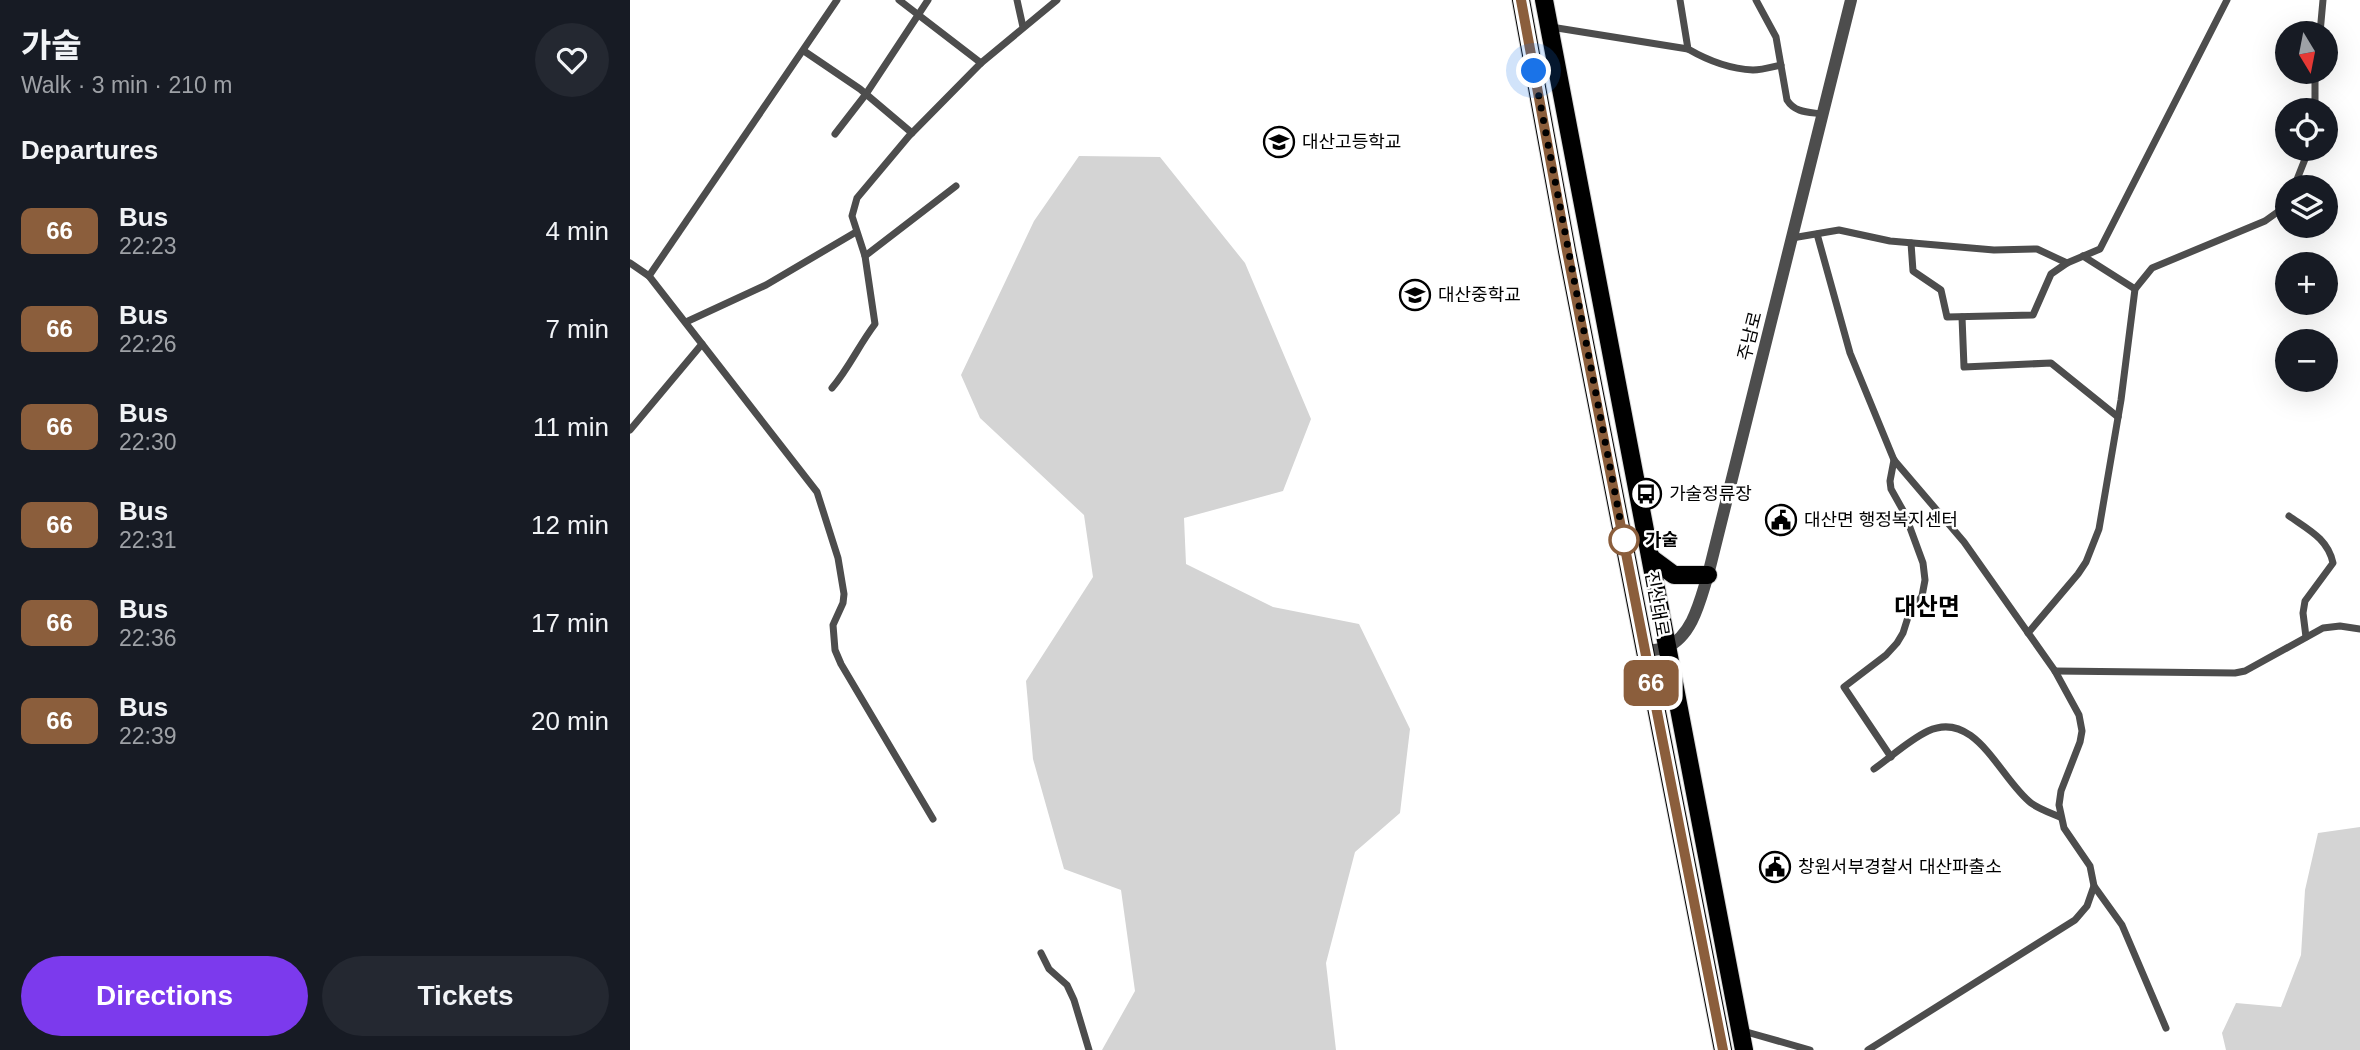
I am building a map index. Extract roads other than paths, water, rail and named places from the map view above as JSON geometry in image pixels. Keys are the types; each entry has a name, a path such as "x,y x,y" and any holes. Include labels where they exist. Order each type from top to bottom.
{"main road":[{"name":"진산대로","path":"1521,0 1644,651 1723,1050"},
{"name":"진산대로","path":"1544,0 1744,1050"},
{"path":"1651,558 1674,575 1708,575"}],"street":[{"path":"649,276 837,0"},
{"path":"899,0 981,63"},
{"path":"835,134 866,94 928,0"},
{"path":"1017,0 1023,27"},
{"path":"832,388 875,324 865,256 852,216 857,198 912,132 981,63 1057,0"},
{"path":"1680,0 1688,49"},
{"path":"1756,0 1776,37 1790,106 1800,111 1822,114"},
{"name":"주남로","path":"1666,648 1689,627 1708,575 1852,0"},
{"path":"1911,243 1913,271 1941,290 1947,317 2033,314 2051,274 2067,263 2100,249 2228,0"},
{"path":"2321,21 2323,0"},
{"path":"1549,26 1688,49 1702,57 1754,70 1781,65"},
{"path":"804,51 866,94 912,132"},
{"path":"865,256 956,186"},
{"path":"2028,633 2078,575 2099,529 2118,417 2135,289 2152,268 2265,221 2275,214"},
{"path":"1792,238 1839,230 1890,242 1994,250 2037,249 2067,263"},
{"path":"686,322 766,285 856,232"},
{"path":"1816,234 1850,353 1894,460 1964,542 2055,671 2079,715 2082,731 2061,791 2060,817 2064,828 2090,866 2094,886 2122,925 2166,1028"},
{"path":"2083,257 2135,289"},
{"path":"630,263 649,276 817,492 838,558 844,594 833,625 835,650 933,819"},
{"path":"1962,317 1964,367 2052,363 2118,417"},
{"path":"630,430 702,344"},
{"path":"1891,757 1844,687 1886,655 1897,643 1909,614 1922,596 1925,580 1923,563 1905,514 1891,489 1894,460"},
{"path":"2290,516 2323,539 2330,550 2333,563 2305,601 2303,613 2306,637"},
{"path":"2055,671 2235,673 2245,671 2323,628 2340,626 2360,629"},
{"path":"1644,651 1666,648"},
{"path":"1874,769 1927,732 1950,726 1964,730 1975,739 2031,802 2060,817"},
{"path":"1868,1050 2075,920 2087,906 2094,886"},
{"path":"1041,953 1049,969 1067,985 1089,1050"},
{"path":"1741,1030 1810,1050"}],"place":[{"name":"대산고등학교","path":"1279,142"},
{"name":"대산중학교","path":"1415,295"},
{"name":"가술정류장","path":"1646,494"},
{"name":"대산면 행정복지센터","path":"1781,520"},
{"name":"가술","path":"1624,540"},
{"name":"창원서부경찰서 대산파출소","path":"1775,867"}],"district":[{"name":"대산면","path":"1927,606"}]}
